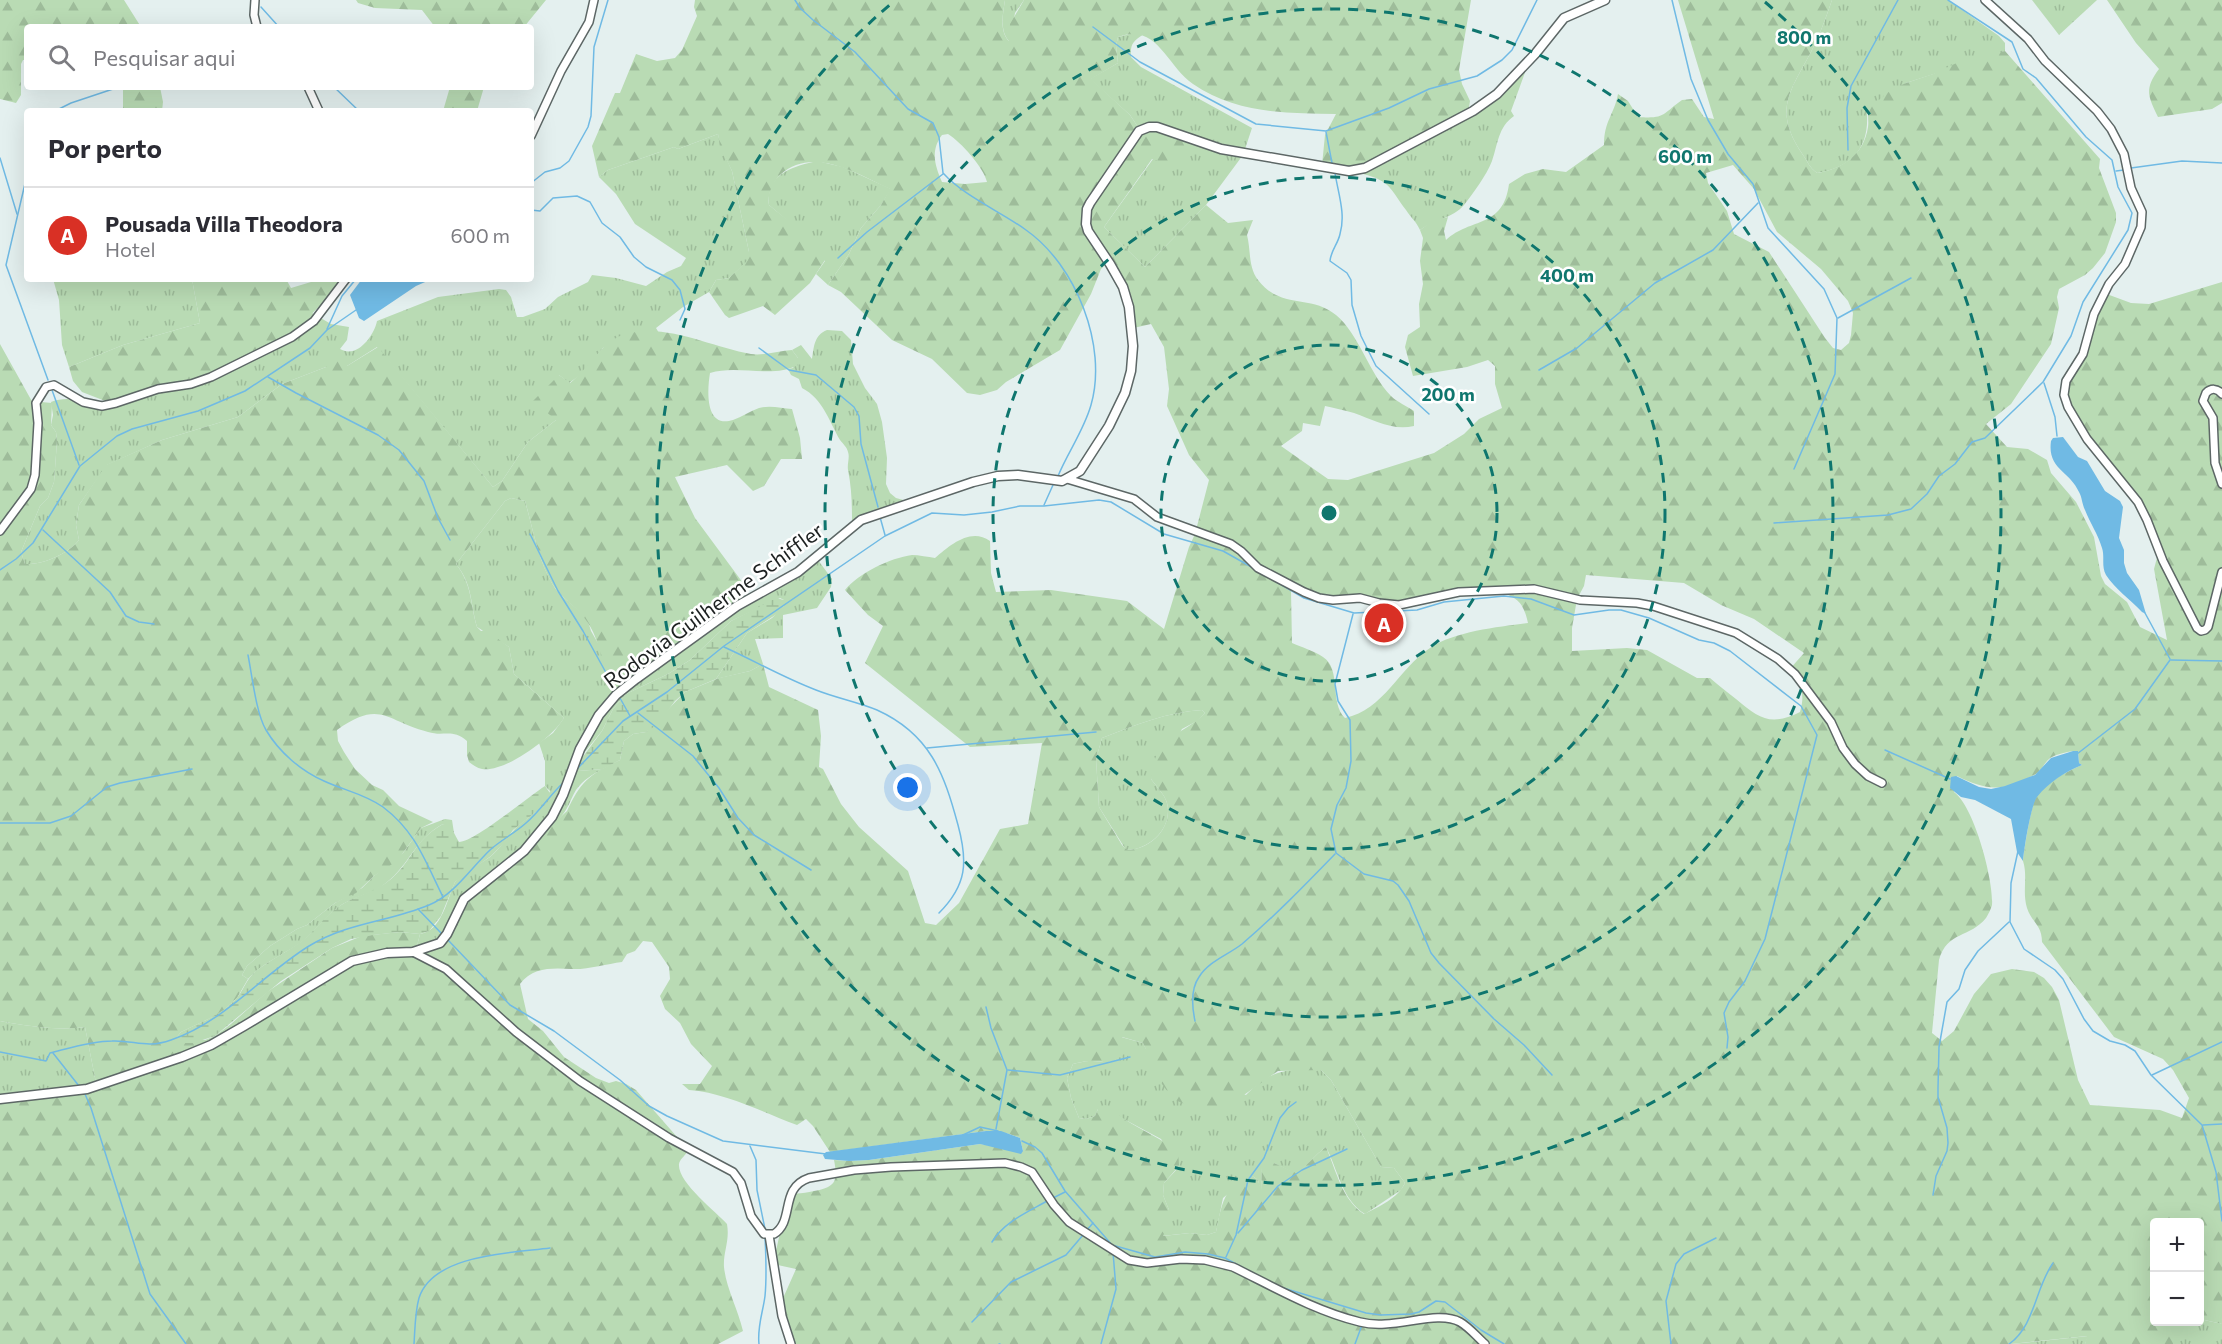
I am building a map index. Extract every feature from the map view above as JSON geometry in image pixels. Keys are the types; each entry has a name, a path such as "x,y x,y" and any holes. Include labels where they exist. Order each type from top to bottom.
{"street":[{"path":"255,0 253,7 256,24"},
{"path":"534,130 561,71 589,22 594,0"},
{"path":"1067,479 1084,466 1109,426 1125,393 1131,371 1133,346 1126,297 1110,264 1088,231 1086,216 1090,203 1139,131 1157,126 1221,149 1349,171 1365,168 1473,111 1497,94 1564,18 1605,0"},
{"path":"1984,0 2028,39 2045,61 2104,120 2124,154 2131,188 2142,212 2141,227 2128,256 2109,284 2094,314 2083,354 2066,381 2064,395 2066,401 2087,439 2138,502 2163,561 2197,628 2201,631 2208,627 2222,573"},
{"path":"309,90 318,108"},
{"path":"0,531 31,489 35,475 38,423 36,403 46,387 54,385 83,402 102,406 158,389 192,384 212,377 292,337 314,321 344,282"},
{"path":"2222,394 2217,390 2211,390 2206,393 2203,400 2213,417 2215,463 2222,484"},
{"name":"Rodovia Guilherme Schiffler","path":"0,1099 87,1089 182,1057 211,1045 352,961 387,953 413,952 435,945 444,939 464,898 524,851 552,817 580,749 599,715 616,695 737,606 798,572 861,520 998,476 1018,475 1062,481 1067,479"},
{"path":"1067,479 1134,499 1157,517 1231,544 1241,550 1258,568 1319,598 1333,600 1360,598 1399,605 1459,592 1534,589 1580,600 1653,606 1736,633 1786,665 1830,722 1843,748 1855,764 1868,776 1882,783"},
{"path":"413,952 446,969 516,1032 580,1081 669,1138 733,1172 741,1184 754,1222 764,1234 778,1233 781,1229 794,1188 802,1180 891,1167 1005,1163 1032,1172 1054,1205 1069,1222 1130,1260 1147,1263 1181,1259 1218,1262 1323,1310 1359,1322 1391,1325 1445,1318 1463,1324 1485,1344"},
{"path":"769,1235 782,1316 791,1344"}],"green space":[{"path":"0,0 124,0 139,24 24,24 21,95 16,103 0,99"},
{"path":"356,0 546,0 526,24 433,24 422,10 375,8 358,3"},
{"path":"695,0 1005,0 1003,27 1009,41 1010,24 1024,0 1471,0 1459,70 1462,84 1470,101 1468,113 1365,163 1362,174 1322,165 1325,135 1336,114 1262,110 1227,101 1193,84 1152,40 1142,35 1131,34 1118,37 1116,46 1118,63 1091,79 1130,115 1138,127 1155,124 1192,148 1175,166 1152,159 1104,227 1145,267 1206,205 1228,223 1253,220 1247,235 1251,264 1258,280 1276,295 1316,305 1336,315 1351,333 1384,387 1393,398 1414,411 1414,426 1398,427 1325,406 1320,426 1303,423 1302,431 1281,446 1328,479 1348,480 1434,453 1464,434 1479,419 1502,408 1495,384 1495,366 1488,360 1467,367 1413,376 1405,347 1408,335 1420,327 1419,304 1423,284 1420,261 1423,238 1420,230 1431,222 1448,217 1444,231 1446,240 1493,215 1506,198 1509,184 1525,174 1543,169 1566,172 1604,145 1607,124 1618,94 1628,101 1638,117 1659,116 1682,100 1692,99 1704,117 1714,119 1678,0 1832,0 1817,39 1787,102 1789,126 1794,140 1812,169 1817,173 1843,164 1857,153 1866,137 1869,108 1891,90 1963,60 2005,51 2100,159 2099,168 2116,213 2116,222 2105,253 2093,268 2059,289 2057,297 2059,308 2051,344 2011,404 1986,424 2007,447 2028,449 2047,460 2051,473 2076,502 2094,537 2101,576 2105,584 2127,602 2140,627 2167,640 2154,569 2158,554 2134,496 2099,458 2063,391 2080,363 2096,302 2104,293 2131,303 2149,304 2222,282 2222,1324 2204,1320 2204,1218 2150,1218 2150,1326 2173,1326 2173,1344 2085,1344 2087,1336 2011,1344 793,1344 778,1317 780,1305 796,1269 773,1264 789,1193 808,1192 831,1185 836,1173 834,1160 869,1160 980,1144 1023,1151 1020,1138 995,1131 986,1131 830,1152 806,1119 797,1125 730,1099 689,1090 682,1084 700,1084 712,1066 691,1044 680,1023 665,1009 660,996 670,979 669,967 652,942 643,941 635,951 627,954 622,962 583,969 550,969 525,978 520,984 528,1019 543,1031 564,1057 596,1078 609,1083 616,1081 626,1084 636,1090 684,1145 687,1152 679,1164 684,1179 690,1188 727,1224 728,1236 724,1267 743,1331 718,1344 0,1344 0,1103 61,1095 96,1083 85,1027 53,1028 0,1021 0,344 34,405 41,402 52,403 51,425 56,432 54,482 48,498 40,506 21,552 25,564 55,558 79,540 76,525 79,505 106,465 162,440 238,417 282,384 326,367 333,356 347,366 378,347 493,487 502,481 528,442 556,420 533,401 559,375 570,383 600,351 620,336 652,331 669,333 751,354 792,350 798,358 798,365 777,371 732,370 710,373 708,389 713,414 717,419 724,421 733,420 763,407 792,409 800,438 802,459 781,459 764,486 753,491 727,465 675,477 695,518 743,583 745,599 629,683 610,670 588,623 553,585 540,555 525,501 511,498 505,501 456,564 468,588 477,627 481,631 486,630 509,647 514,674 564,718 550,735 528,752 492,769 480,769 469,762 467,741 462,737 428,732 383,715 364,716 337,730 338,741 355,769 372,785 383,790 399,806 433,822 421,828 397,861 374,876 356,893 335,903 307,925 270,946 247,966 242,975 248,979 237,998 221,1013 181,1032 176,1038 205,1040 215,1036 267,992 332,948 362,936 400,932 420,934 415,954 434,964 464,906 567,811 582,785 594,774 620,760 624,741 633,734 646,732 685,692 719,678 750,671 763,664 769,687 818,710 821,736 819,767 823,769 841,804 859,827 908,871 925,923 936,925 959,903 1000,829 1028,824 1042,743 970,747 865,663 883,626 868,615 845,590 858,578 885,563 912,555 935,558 961,539 975,536 990,541 991,573 996,592 1051,590 1127,601 1164,629 1195,534 1209,480 1189,455 1167,406 1169,389 1164,347 1151,324 1129,329 1120,289 1106,264 1101,269 1091,294 1060,350 1006,382 997,390 980,395 967,393 932,359 892,340 841,292 828,285 849,254 861,228 881,205 890,189 850,170 820,162 806,162 793,166 780,175 771,188 769,205 807,237 825,260 810,283 775,315 763,306 729,318 709,292 716,280 729,278 748,260 749,252 732,171 720,147 718,134 678,149 674,147 608,170 599,177 592,146 615,93 620,93 636,54 657,61 675,58 682,50 697,16 694,7","holes":["948,134 977,163 987,182 965,184 942,182 937,170 935,153 942,135","1733,165 1754,189 1777,232 1821,269 1848,301 1853,313 1851,335 1849,343 1841,350 1833,348 1825,338 1769,252 1734,234 1727,211 1708,183 1706,173","1586,575 1684,583 1721,605 1754,619 1804,653 1789,670 1801,689 1800,712 1781,719 1765,718 1751,711 1710,678 1697,678 1647,650 1627,648 1572,651 1572,628 1577,599 1584,586","1495,588 1517,600 1523,608 1528,623 1477,631 1440,642 1419,656 1381,698 1359,714 1345,718 1337,704 1334,678 1329,662 1292,643 1291,591 1360,595 1389,602 1406,602","1202,710 1205,713 1163,744 1154,764 1151,779 1166,800 1167,820 1158,836 1152,841 1136,849 1127,850 1099,807 1096,759 1102,738 1164,716","2078,751 2079,763 2082,765 2050,783 2039,793 2033,804 2023,861 2027,908 2039,928 2042,942 2114,1037 2163,1059 2173,1070 2189,1098 2182,1118 2160,1110 2090,1105 2078,1080 2059,1000 2044,978 2034,972 2012,969 1991,974 1974,994 1954,1031 1942,1041 1932,1033 1939,960 1943,951 1953,939 1980,924 1986,918 1992,905 1990,879 1981,845 1969,812 1954,792 1957,776 1978,785 2004,787 2023,781 2039,772 2050,758","1122,1037 1143,1043 1162,1084 1173,1099 1196,1109 1213,1110 1231,1104 1278,1071 1321,1070 1331,1080 1381,1167 1394,1168 1405,1183 1393,1198 1364,1214 1356,1208 1345,1193 1326,1147 1296,1173 1267,1162 1262,1167 1261,1190 1258,1180 1251,1175 1235,1184 1229,1190 1222,1205 1216,1232 1207,1235 1190,1233 1163,1236 1170,1220 1163,1195 1164,1183 1179,1166 1178,1151 1122,1118 1105,1105 1098,1109 1095,1116 1086,1119 1079,1118 1071,1098 1067,1078 1073,1064 1087,1061 1109,1062 1118,1059 1123,1055"]},
{"path":"1005,0 1024,0 1015,13 1010,42 1003,28"},
{"path":"1832,0 1948,0 1999,36 2005,43 2005,51 1906,83 1867,114 1865,137 1856,154 1839,166 1817,173 1812,169 1794,140 1788,126 1788,102"},
{"path":"2032,0 2097,0 2059,35"},
{"path":"2107,0 2222,0 2222,103 2212,109 2158,117 2150,98 2149,87 2159,69 2136,43"},
{"path":"1134,33 1144,34 1135,41 1131,49 1131,57 1141,67 1252,128 1243,155 1206,205 1145,267 1104,227 1153,159 1155,124 1138,127 1130,115 1090,79 1118,63 1116,46 1118,37"},
{"path":"1527,67 1511,111 1514,116 1499,136 1489,167 1468,200 1454,213 1420,230 1385,183 1363,174 1365,163 1483,103"},
{"path":"123,90 161,90 162,108 123,108"},
{"path":"449,90 483,90 478,108 444,108"},
{"path":"718,134 732,171 749,260 729,278 716,280 709,292 683,307 656,328 659,333 637,332 603,348 583,373 569,383 559,375 556,420 528,442 502,481 493,487 377,347 347,366 326,367 282,384 238,417 162,440 107,465 79,505 76,525 79,540 55,558 25,564 21,552 40,506 48,498 54,482 57,441 56,432 51,425 53,415 51,402 71,399 103,407 291,335 312,313 331,324 349,327 347,340 340,349 353,351 368,339 377,321 438,297 506,290 511,297 517,317 523,317 545,309 558,297 588,282 592,275 616,278 646,286 681,266 686,258 635,224 616,194 599,177 608,170 674,147 678,149"},
{"path":"817,161 843,167 891,189 881,205 861,228 849,254 828,285 816,274 825,261 801,232 769,205 769,194 776,179 791,169"},
{"path":"54,282 193,282 200,323 123,345 69,367 62,345 59,300"},
{"path":"193,282 288,282 291,288 311,282 343,282 291,335 228,370 113,404 82,392 73,381 69,367 123,345 200,323"},
{"path":"827,330 842,331 851,340 853,364 865,388 877,404 882,422 887,458 886,484 890,493 896,498 907,501 852,526 849,456 846,447 820,404 802,388 799,379 791,375 788,369 793,368 798,358 792,350 801,345 812,359 817,338"},
{"path":"511,498 525,501 543,565 553,585 585,617 616,675 776,582 815,556 832,579 831,587 817,608 783,615 783,638 755,639 763,664 750,671 716,679 747,633 772,618 784,606 784,600 780,598 731,621 690,660 668,674 626,694 613,709 602,731 580,758 578,771 603,769 582,783 559,819 464,906 434,964 415,954 420,934 427,932 439,921 455,882 494,854 515,829 544,804 550,791 545,786 545,761 539,743 553,733 564,718 514,674 509,647 477,627 468,587 456,564 505,501"},
{"path":"776,598 784,600 784,606 780,612 747,633 716,679 685,692 675,701 658,724 646,732 633,734 624,741 620,760 603,769 578,771 576,766 602,731 613,709 626,694 668,674 690,660 731,621"},
{"path":"1202,710 1205,713 1197,721 1182,729 1151,779 1167,803 1167,820 1163,828 1158,836 1144,846 1126,850 1099,807 1096,759 1102,738 1164,716"},
{"path":"545,786 552,796 546,804 513,830 491,856 455,882 441,916 429,931 420,934 400,932 351,939 332,948 281,981 215,1036 193,1043 177,1043 176,1038 181,1032 229,1006 256,971 302,941 333,911 391,879 433,830 443,824 451,829 459,842 466,840"},
{"path":"445,819 452,820 454,833 443,824 433,830 386,883 337,908 304,940 248,979 242,975 247,966 270,946 307,925 335,903 362,888 403,853 421,828"},
{"path":"0,1021 53,1028 85,1027 96,1083 49,1097 0,1103"},
{"path":"1121,1037 1143,1043 1146,1049 1246,1095 1263,1080 1280,1072 1321,1070 1331,1080 1381,1167 1394,1168 1405,1183 1401,1190 1365,1214 1357,1208 1346,1193 1326,1147 1296,1174 1274,1163 1262,1168 1261,1194 1258,1180 1251,1175 1223,1198 1216,1232 1207,1235 1190,1233 1162,1236 1169,1210 1163,1195 1164,1183 1179,1167 1161,1139 1118,1116 1098,1109 1095,1116 1086,1119 1079,1118 1071,1098 1067,1078 1073,1064 1087,1061 1109,1062 1118,1058 1123,1054"},
{"path":"2204,1320 2222,1324 2222,1344 2173,1344 2173,1326 2204,1326"},
{"path":"2088,1336 2085,1344 2012,1344"}],"water":[{"path":"360,282 425,282 364,321 359,318 350,295"},
{"path":"2063,437 2078,457 2087,461 2105,491 2120,501 2123,507 2119,538 2124,550 2124,563 2127,573 2139,590 2146,614 2106,575 2102,548 2080,494 2052,458 2051,441 2053,438"},
{"path":"2078,751 2079,763 2082,765 2058,778 2037,797 2030,818 2023,861 2017,852 2011,819 1975,800 1961,797 1950,788 1951,777 1956,776 1979,787 1991,789 2005,786 2035,775 2051,758"},
{"path":"1001,1131 1020,1138 1023,1151 1021,1154 980,1144 869,1160 825,1159 823,1155 826,1152"}],"waterway":[{"path":"534,181 545,172 560,168 569,161 588,127 591,116 594,47 608,0"},
{"path":"795,0 813,20 855,52 908,109 933,123 939,137 943,173 952,182 1016,223 1044,245 1060,264 1073,285 1084,308 1091,333 1095,358 1095,382 1088,414 1058,476"},
{"path":"1093,27 1140,62 1256,124 1326,131 1389,108 1429,89 1477,76 1502,60 1512,50 1537,0"},
{"path":"1672,0 1691,79 1708,120 1728,154 1753,184 1768,228 1824,289 1837,318 1835,374 1794,469"},
{"path":"1848,150 1847,108 1851,86 1898,0"},
{"path":"1774,523 1888,515 1911,509 1927,494 1939,476 1955,464 1972,442 1985,438 2043,382 2071,336 2083,302 2128,230 2132,213 2118,187 2112,160 2086,137 2036,78 2023,69 2012,42 1948,0"},
{"path":"261,7 276,24"},
{"path":"61,108 110,90"},
{"path":"337,90 356,108"},
{"path":"1326,132 1332,163"},
{"path":"0,158 17,214"},
{"path":"2131,168 2182,161 2222,163"},
{"path":"2116,171 2124,170"},
{"path":"1335,173 1341,204 1342,226 1330,261 1347,273 1351,280 1352,305 1361,336 1376,366 1429,414"},
{"path":"838,258 867,232 943,174"},
{"path":"24,188 6,265 48,380"},
{"path":"534,210 540,211 553,198 577,196 590,202 602,223 620,237 634,257 646,267 672,280 680,290 685,309 680,320"},
{"path":"1539,370 1577,348 1655,283 1713,250 1758,203"},
{"path":"1838,318 1911,278"},
{"path":"327,329 342,296 354,282"},
{"path":"0,570 33,543 80,466 117,436 132,429 198,411 245,391 310,348 327,330 356,310"},
{"path":"759,348 789,370 816,375 854,407 859,416 861,444 878,507"},
{"path":"268,377 378,435 399,450 424,481 438,518 450,540"},
{"path":"2044,383 2055,417 2057,436"},
{"path":"52,390 79,465"},
{"path":"1044,505 1053,485"},
{"path":"576,770 623,721 667,692 724,646 885,536 932,513 964,515 1020,506 1044,506 1099,500 1111,502 1164,534 1223,551 1255,569"},
{"path":"880,517 885,535"},
{"path":"43,530 110,592 126,616 139,622 154,624"},
{"path":"530,534 558,591 615,689"},
{"path":"1261,573 1304,598 1354,613 1417,610 1444,602 1504,596 1531,599 1574,615 1621,610 1649,618 1730,651 1801,706 1817,735 1765,939 1745,981 1729,1002 1724,1013 1728,1037 1727,1048"},
{"path":"2145,613 2170,659"},
{"path":"1353,614 1335,684 1338,701 1350,720 1351,761 1346,788 1337,805 1331,829 1336,853 1364,874 1393,881 1398,885 1409,901 1431,953 1439,963 1552,1075"},
{"path":"724,647 804,685 877,710 895,720 922,743 932,757 947,788 963,850 964,862 960,883 939,913"},
{"path":"248,655 260,714 266,730 277,746 291,760 315,777 369,799 394,817 419,848 443,897"},
{"path":"2077,754 2135,709 2170,660"},
{"path":"2171,660 2222,661"},
{"path":"620,698 630,716"},
{"path":"638,713 693,756 719,788 738,818 754,835 811,870"},
{"path":"927,748 1096,732"},
{"path":"1885,750 1950,779"},
{"path":"0,823 50,823 71,816 107,787 192,769"},
{"path":"0,1052 46,1061 50,1053 89,1043 120,1041 154,1044 190,1032 226,1010 275,970 324,938 354,927 414,911 438,901 454,888 490,850 522,827 563,783"},
{"path":"2018,851 2011,883 2010,922 2024,949 2055,970 2063,979 2093,1031 2135,1051 2151,1075 2202,1125 2216,1172 2222,1221"},
{"path":"1195,1021 1193,993 1196,982 1203,971 1242,944 1335,854"},
{"path":"418,909 441,933"},
{"path":"1933,1195 1936,1176 1948,1143 1947,1128 1938,1097 1939,1047 1947,1002 1959,989 1965,970 1978,951 2009,922"},
{"path":"448,940 510,1005 554,1031 620,1080 649,1106 723,1141 826,1154"},
{"path":"986,1007 991,1028 1007,1070 996,1129"},
{"path":"2152,1075 2222,1042"},
{"path":"53,1053 79,1086"},
{"path":"1008,1070 1060,1075 1130,1057"},
{"path":"85,1094 150,1294 186,1344"},
{"path":"1226,1257 1236,1235 1248,1180 1264,1158 1280,1118 1296,1102"},
{"path":"2203,1125 2222,1124"},
{"path":"963,1135 980,1127 998,1131"},
{"path":"1022,1141 1042,1153 1065,1191 1112,1245 1155,1257 1185,1252 1208,1254 1225,1258 1262,1278"},
{"path":"750,1146 756,1160 757,1190 765,1229"},
{"path":"1238,1233 1278,1186 1302,1170 1347,1149"},
{"path":"1053,1198 1065,1192"},
{"path":"992,1242 1003,1228 1049,1200"},
{"path":"1086,1231 1093,1223"},
{"path":"972,1322 1011,1282 1066,1255 1083,1235"},
{"path":"759,1344 759,1326 766,1289 765,1237"},
{"path":"1671,1344 1666,1301 1676,1264 1684,1254 1716,1238"},
{"path":"414,1344 419,1298 427,1283 440,1272 475,1258 550,1248"},
{"path":"1101,1344 1116,1289 1113,1252"},
{"path":"2009,1344 2018,1336 2030,1317 2042,1284 2053,1263"},
{"path":"1280,1287 1366,1313 1381,1315 1411,1314 1419,1312 1436,1301 1445,1302 1481,1330 1504,1344"},
{"path":"1355,1344 1362,1325"}],"place":[{"name":"Pousada Villa Theodora","path":"1384,623"}]}
